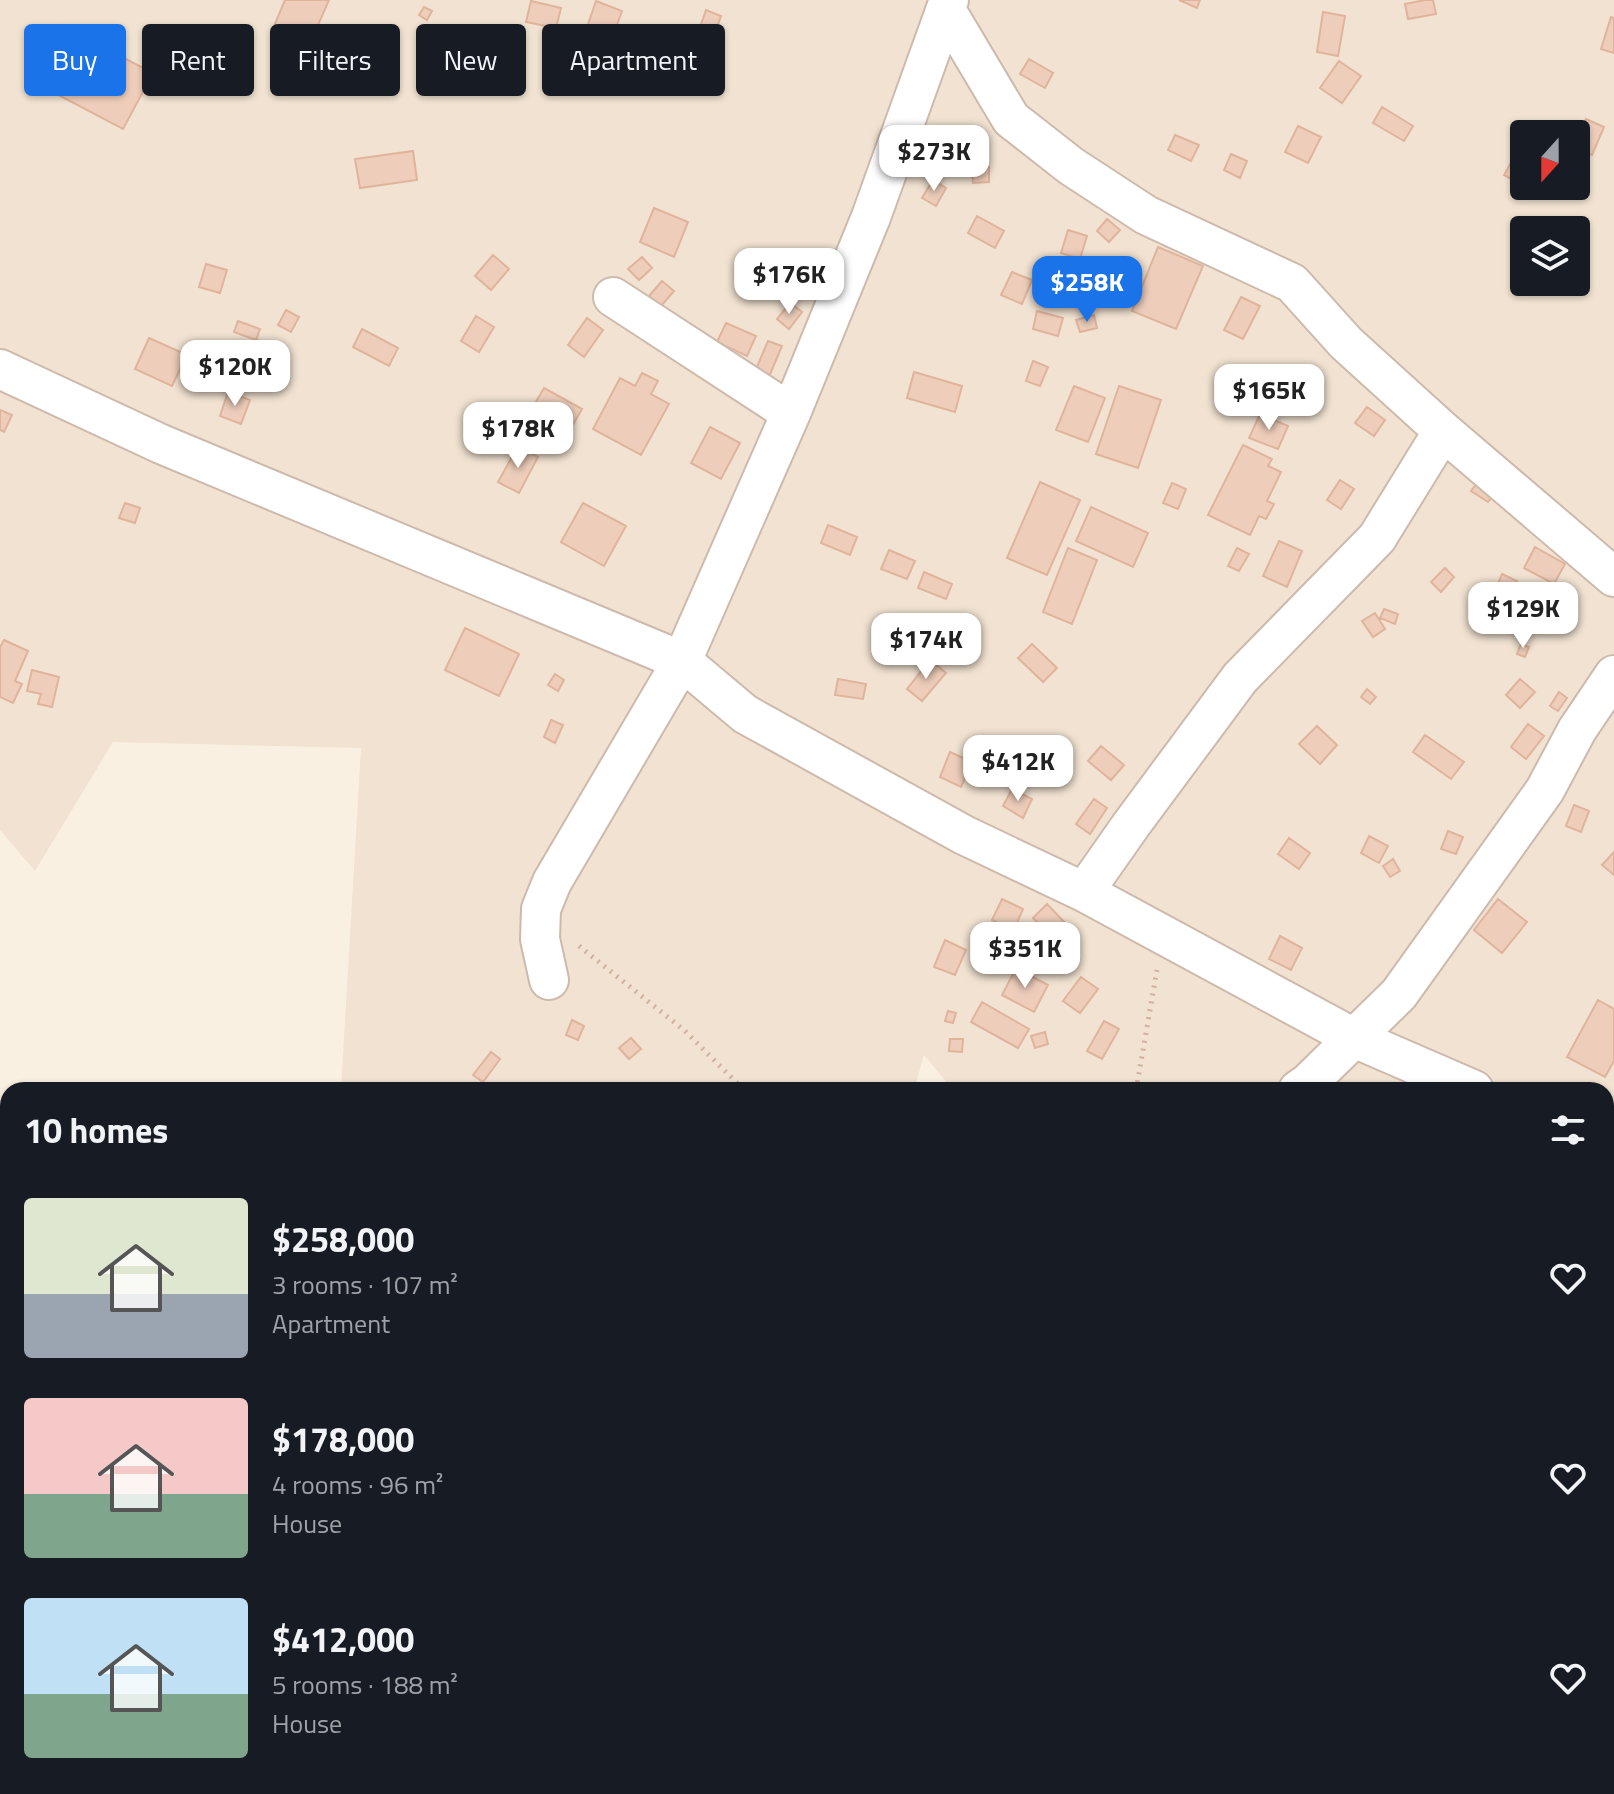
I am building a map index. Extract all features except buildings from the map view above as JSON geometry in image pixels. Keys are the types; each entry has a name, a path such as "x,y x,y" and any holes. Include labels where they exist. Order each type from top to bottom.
{"street":[{"path":"549,980 540,939 541,909 552,882 682,661 791,413 871,217 948,5"},
{"path":"948,5 1011,119 1071,166 1146,215 1292,283 1346,343 1443,431 1614,577"},
{"path":"613,297 791,413"},
{"path":"0,369 161,444 682,661 745,714 964,835 1084,892 1354,1038 1456,1082"},
{"path":"1084,892 1240,678 1377,538 1443,431"},
{"path":"1309,1082 1399,994 1545,790 1577,730 1614,675"}],"path":[{"path":"541,916 685,1031 736,1082"},
{"path":"1137,1082 1163,934"}],"shaded area":[{"path":"0,0 1614,0 1614,1082 946,1082 924,1055 916,1082 341,1082 361,748 113,742 35,871 0,830"}]}
